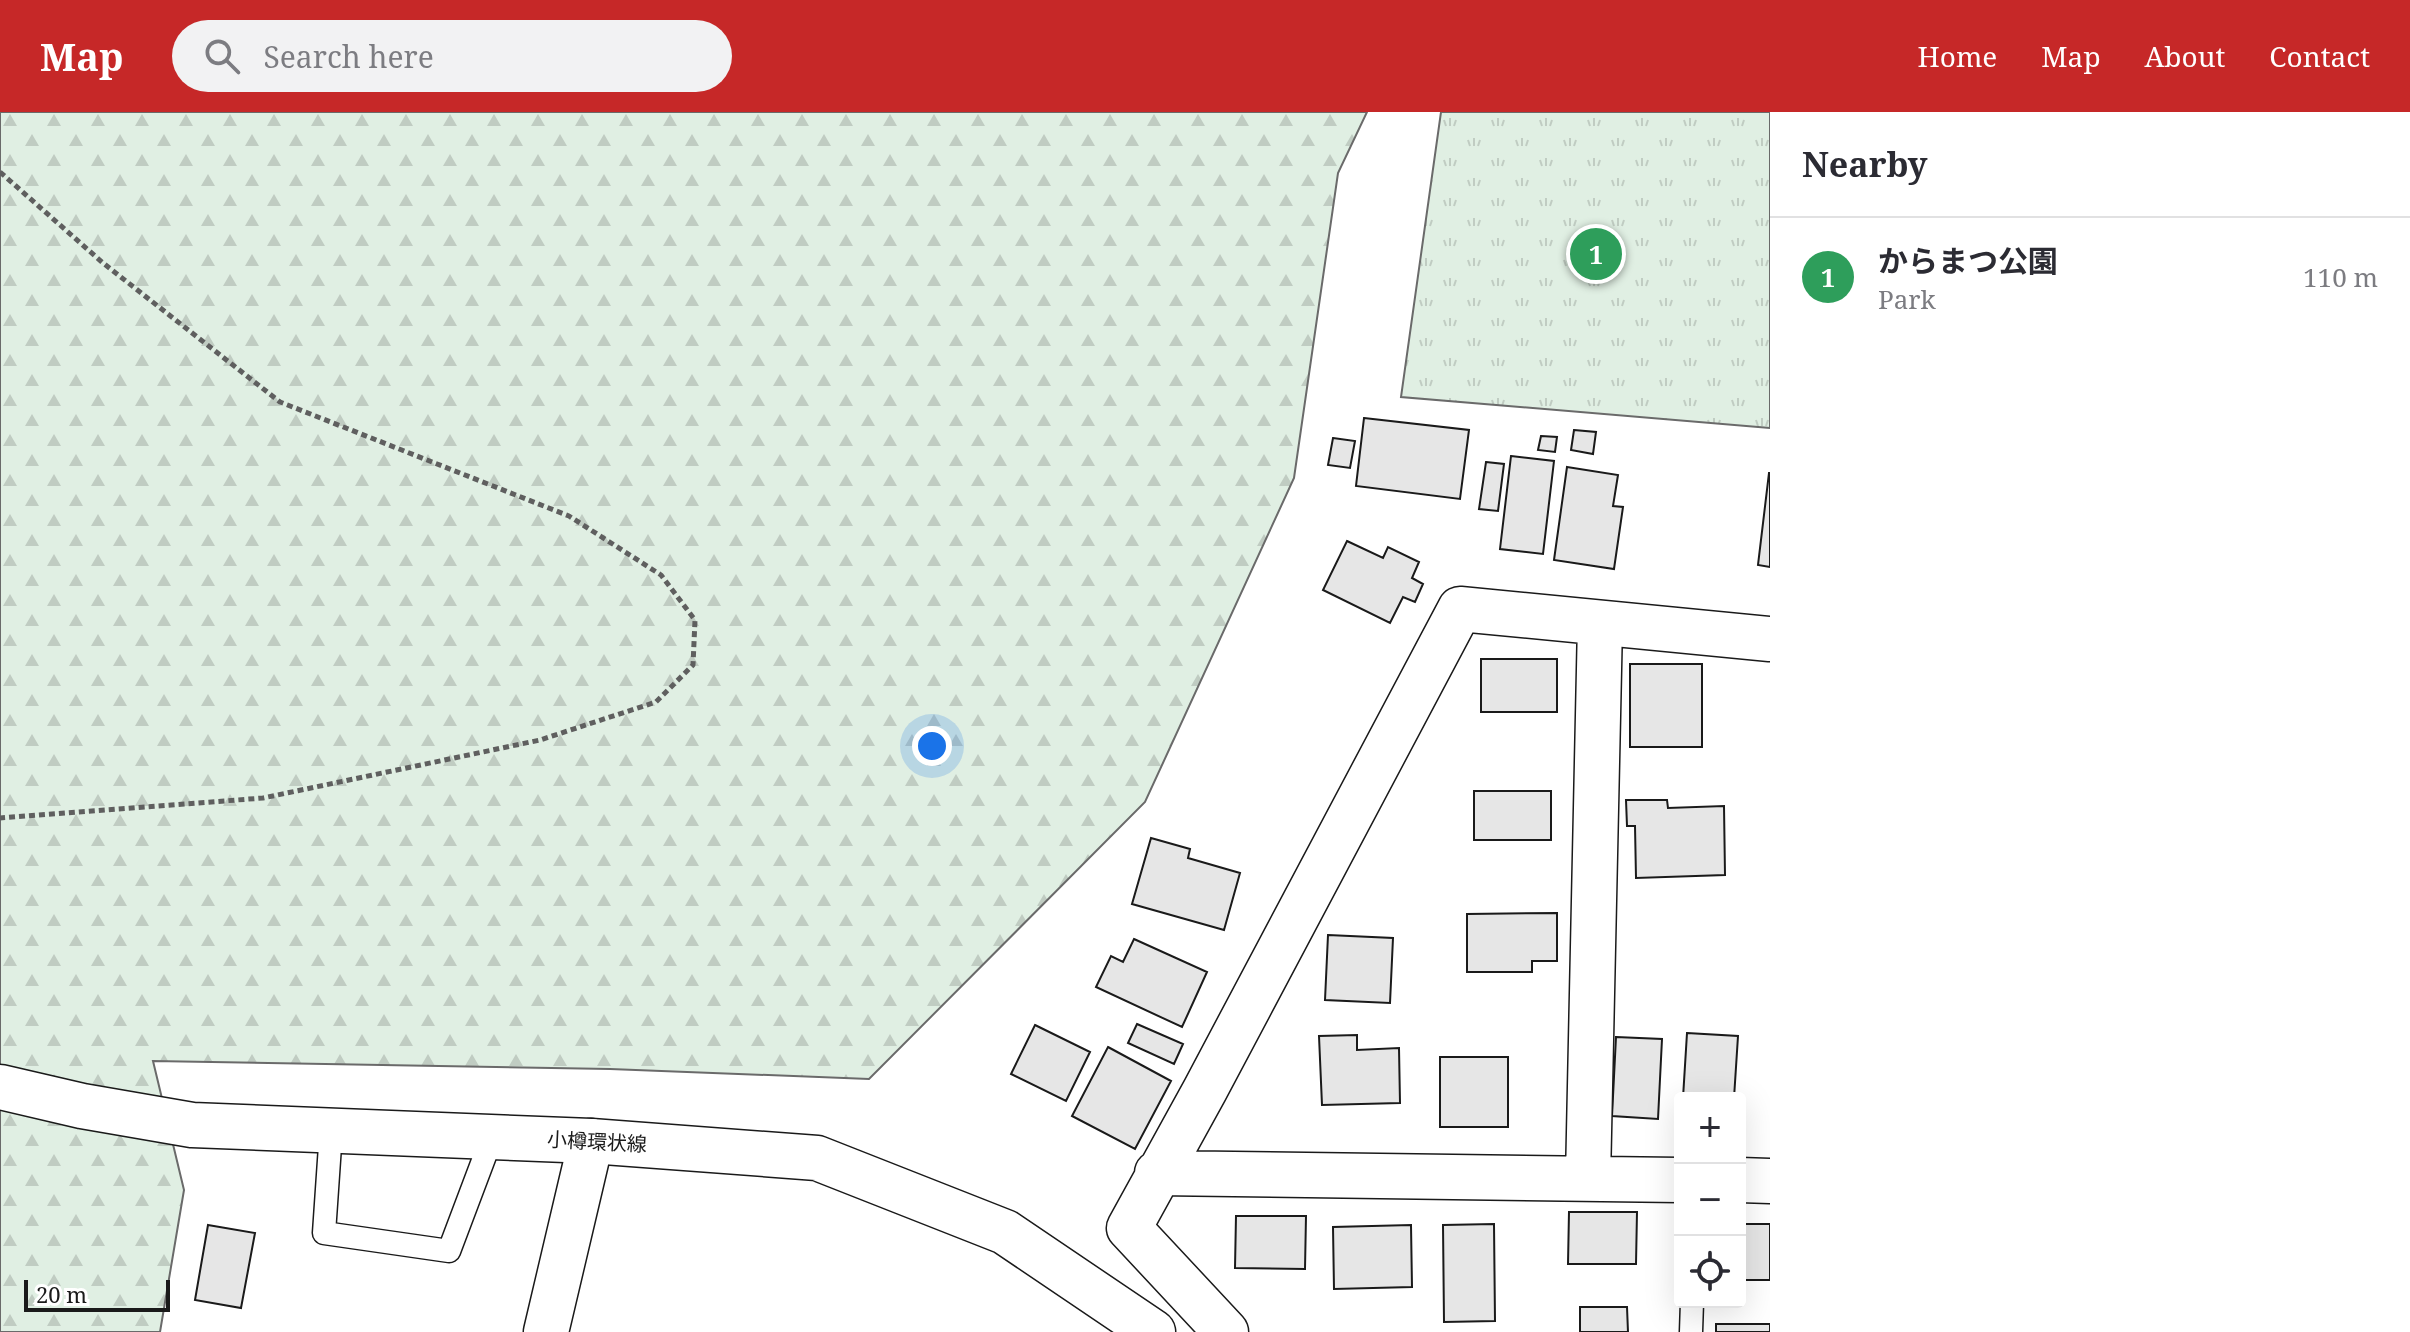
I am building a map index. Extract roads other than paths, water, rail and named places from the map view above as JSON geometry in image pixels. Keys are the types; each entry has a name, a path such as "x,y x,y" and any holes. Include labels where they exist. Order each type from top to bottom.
{"street":[{"path":"1226,1332 1129,1228 1460,609 1770,639"},
{"path":"1588,1179 1600,623"},
{"name":"小樽環状線","path":"0,1087 82,1106 192,1125 591,1141 817,1158 1005,1232 1153,1332"},
{"path":"546,1332 591,1141"},
{"path":"1157,1173 1674,1180"},
{"path":"1746,1180 1770,1181"}],"lane":[{"path":"331,1131 324,1233 449,1251 492,1137"},
{"path":"1691,1332 1692,1308"}],"place":[{"name":"からまつ公園","path":"1596,254"}]}
